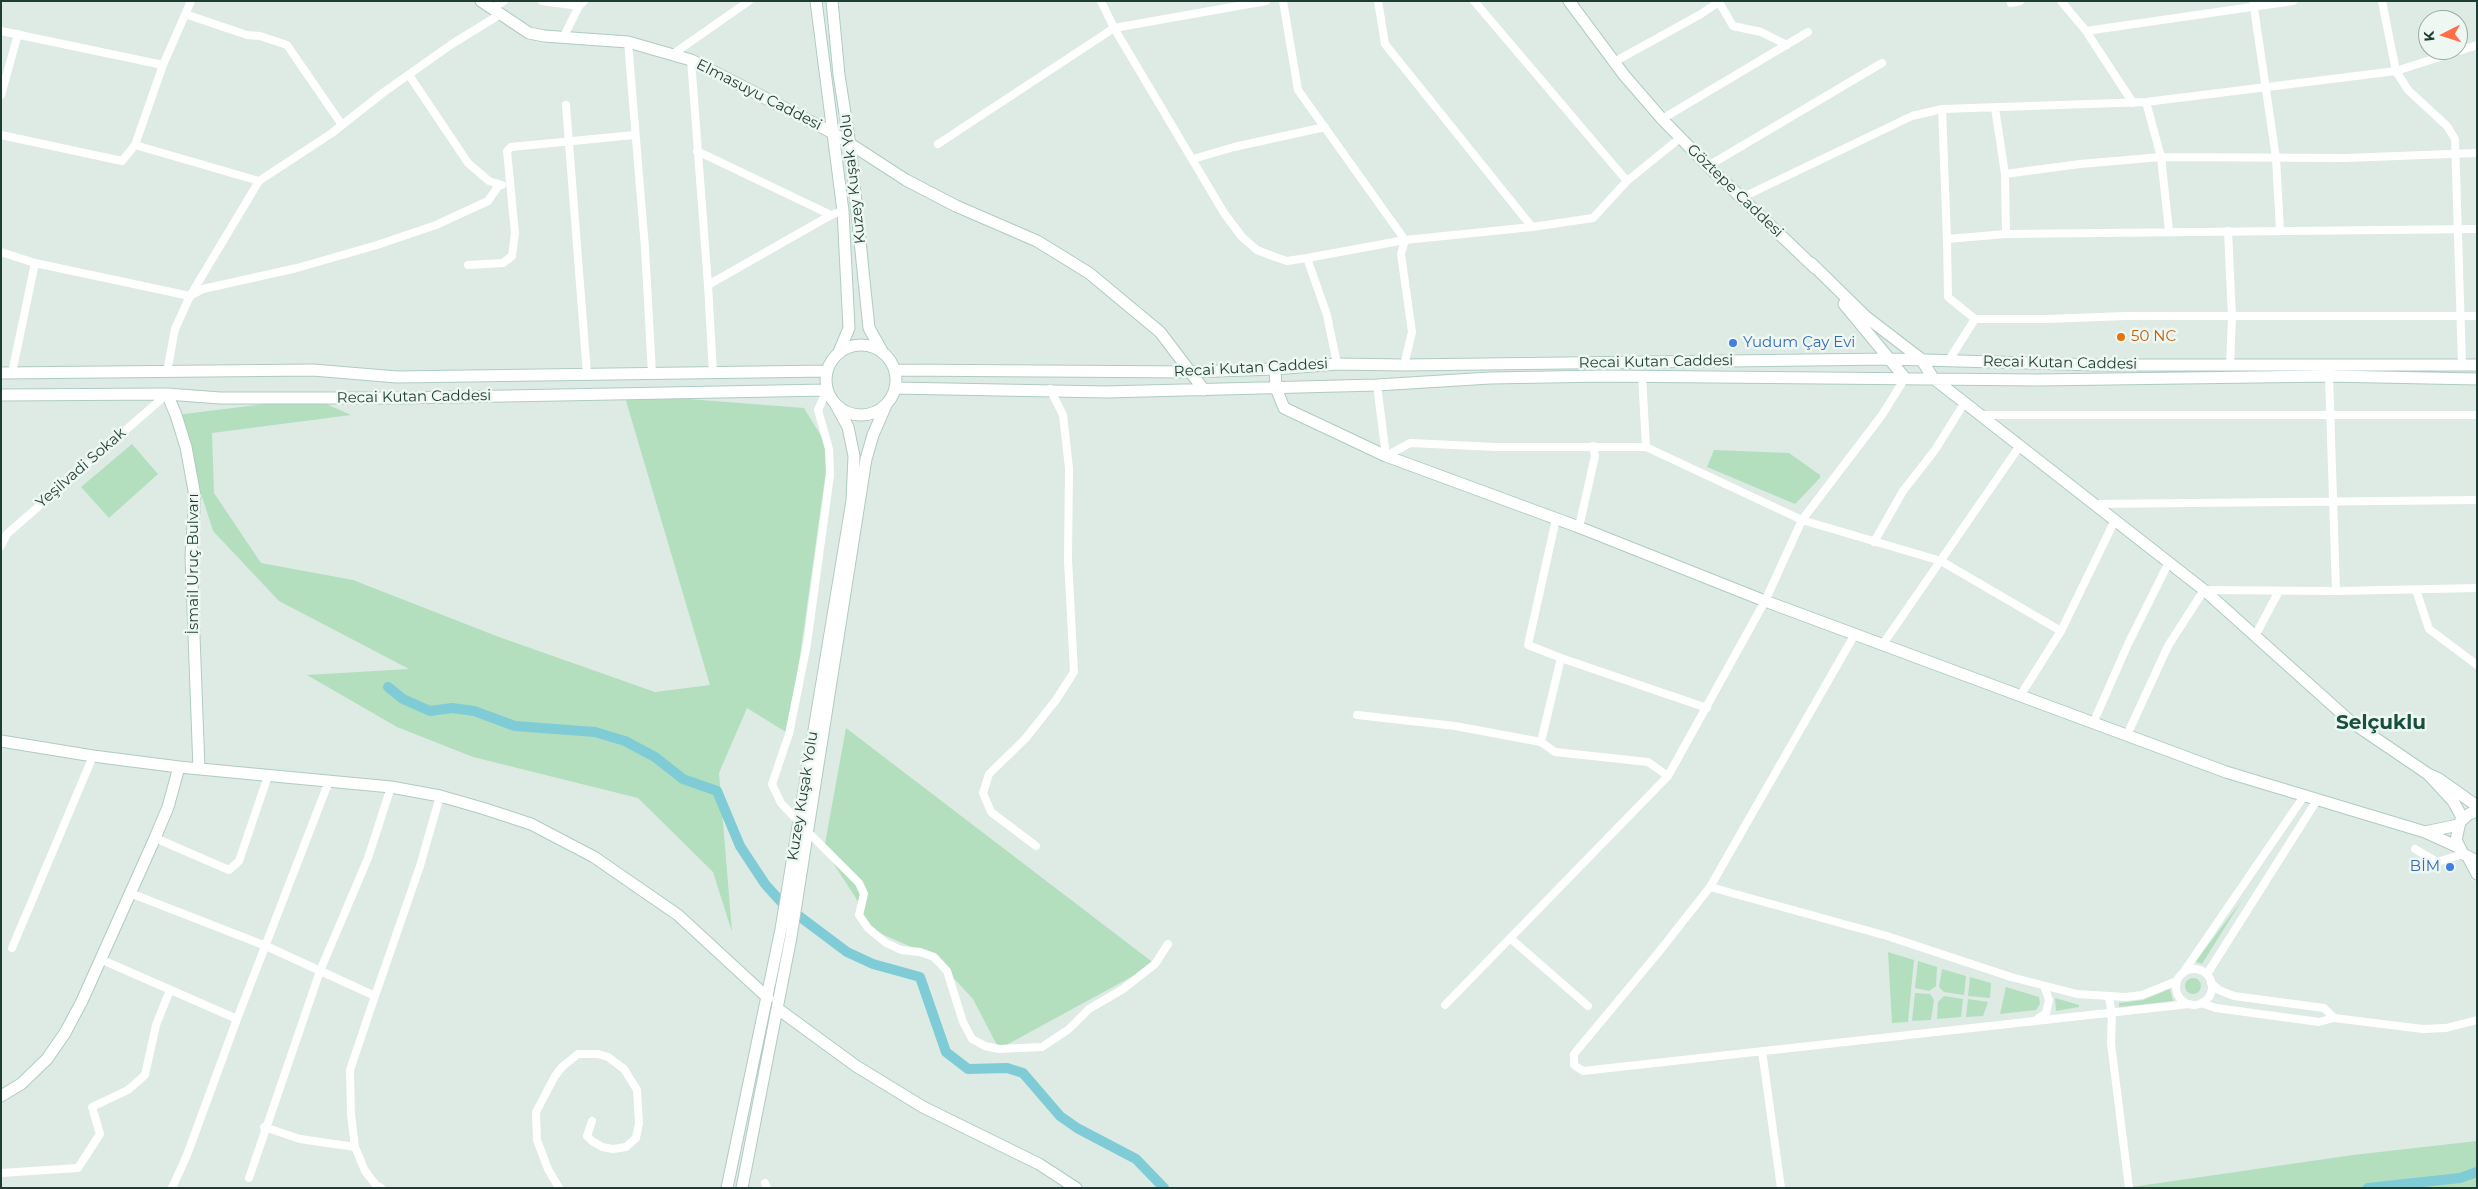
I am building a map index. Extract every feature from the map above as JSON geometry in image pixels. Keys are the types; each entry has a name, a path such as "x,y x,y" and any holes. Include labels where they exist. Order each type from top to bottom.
{"main road":[{"name":"Elmasuyu Caddesi","path":"481,1 529,33 544,36 628,42 691,60 835,134 906,180 956,206 1037,241 1089,272 1160,332 1204,390"},
{"name":"Kuzey Kuşak Yolu","path":"816,1 825,76 835,134 843,211 849,328 839,352"},
{"name":"Kuzey Kuşak Yolu","path":"832,1 839,75 850,144 869,328 883,353"},
{"name":"Göztepe Caddesi","path":"1569,1 1614,62 1662,119 1741,198 1811,263 1906,378"},
{"path":"1811,263 1865,316 1921,360 1933,378 2019,447 2170,562 2204,590 2350,721 2477,806"},
{"path":"861,345 873,347 883,353 894,370 895,388 886,405 867,416 855,416 845,412 836,405 828,390 827,371 831,361 839,352 861,345"},
{"name":"Recai Kutan Caddesi","path":"894,370 1190,372 1275,369 1337,364 1404,365 1890,359 2097,365 2477,365"},
{"path":"1275,369 1276,388 1284,408 1386,456 1579,527 1765,601 2226,772 2425,832 2467,855"},
{"name":"Recai Kutan Caddesi","path":"6,373 313,370 397,377 827,371"},
{"name":"Recai Kutan Caddesi","path":"895,388 1050,389 1106,392 1276,388 1490,378 1642,376 1744,379 2111,379 2329,376 2477,378"},
{"name":"Recai Kutan Caddesi","path":"1,395 167,394 220,398 399,398 828,390"},
{"name":"İsmail Uruç Bulvarı","path":"167,394 186,447 195,496 190,556 199,769"},
{"name":"Kuzey Kuşak Yolu","path":"742,1188 791,937 794,886 852,501 854,456 848,427 836,405"},
{"name":"Kuzey Kuşak Yolu","path":"727,1188 782,929 794,886 866,459 873,435 886,405"},
{"path":"1,741 93,756 179,767 391,786 440,796 531,824 594,857 678,914 768,998"},
{"path":"1,1096 21,1084 47,1059 65,1034 89,989 100,959 155,838 168,807 179,767"},
{"path":"2428,774 2453,801 2460,822 2456,840 2477,874"},
{"path":"2425,832 2460,822 2477,811"},
{"path":"778,1010 856,1066 923,1107 1039,1164 1076,1188"}],"street":[{"path":"1,135 122,161 136,145 163,65 191,1"},
{"path":"167,372 175,329 190,296 258,182 342,125 495,12 504,1"},
{"path":"542,1 580,3 564,36"},
{"path":"673,54 750,1"},
{"path":"1101,1 1114,28 1224,213 1242,238 1257,250 1286,260 1308,258 1404,240 1532,227 1593,218 1627,181 1680,138"},
{"path":"938,144 1114,28 1266,1"},
{"path":"1283,1 1298,90 1404,240 1402,254 1412,332 1404,365"},
{"path":"1378,1 1385,44 1532,227"},
{"path":"1474,1 1627,181"},
{"path":"2011,3 2020,1"},
{"path":"2061,1 2086,31 2133,103"},
{"path":"2086,31 2254,4 2293,1"},
{"path":"2382,1 2396,71 2408,90 2447,126 2455,139 2462,365"},
{"path":"1614,62 1720,2 1733,26 1761,32 1787,45"},
{"path":"2254,4 2276,158 2280,230"},
{"path":"185,14 247,35 260,36 287,45 342,125"},
{"path":"1,31 163,65"},
{"path":"1662,119 1808,32"},
{"path":"1,95 18,34"},
{"path":"628,42 634,135 645,248 652,373"},
{"path":"1741,198 1912,116 1942,109 2146,102 2396,71 2477,45"},
{"path":"691,60 713,373"},
{"path":"1708,166 1882,63"},
{"path":"409,75 468,163 489,181 509,186"},
{"path":"2146,102 2161,157 2169,231"},
{"path":"566,105 587,374"},
{"path":"1996,108 2005,174 2006,234"},
{"path":"1942,109 1948,297 1974,319 2477,316"},
{"path":"1193,159 1234,147 1325,127"},
{"path":"468,264 503,263 512,256 515,233 507,151 512,147 570,143 634,135"},
{"path":"136,145 258,182"},
{"path":"697,151 831,216"},
{"path":"2005,174 2080,164 2161,157 2276,158 2477,153"},
{"path":"1,252 36,262 190,296 203,289 341,256 436,225 488,202 499,184"},
{"path":"708,285 843,211"},
{"path":"1947,239 2006,234 2477,229"},
{"path":"2228,231 2232,317 2230,366"},
{"path":"1308,258 1328,315 1337,364"},
{"path":"6,373 36,262"},
{"path":"1949,360 1974,319"},
{"path":"1642,376 1646,447"},
{"path":"2329,376 2336,591"},
{"path":"1445,1005 1668,776 1765,601 1802,520 1882,415 1906,378"},
{"path":"1377,384 1386,456 1410,443 1496,447 1646,447 1802,520 1941,561 2060,631"},
{"path":"1036,846 991,812 983,793 989,774 1024,739 1056,700 1074,672 1068,560 1069,468 1062,415 1050,389"},
{"path":"796,820 781,803 772,784 791,725 807,644 830,475 829,449 818,410 828,390"},
{"name":"Yeşilvadi Sokak","path":"1,546 7,534 13,528 167,394"},
{"path":"1874,542 1903,491 1935,450 1965,402"},
{"path":"1980,415 2477,415"},
{"path":"1579,527 1595,456 1593,446"},
{"path":"1883,644 2019,447"},
{"path":"2095,504 2477,500"},
{"path":"1556,519 1528,645 1707,708"},
{"path":"2020,696 2060,631 2115,520"},
{"path":"1,527 13,528"},
{"path":"2094,722 2128,644 2170,562"},
{"path":"2127,735 2168,646 2204,590 2336,591 2477,588"},
{"path":"2416,590 2429,630 2477,665"},
{"path":"2255,636 2279,591"},
{"path":"1855,634 1710,887 1574,1054 1574,1065 1583,1071 1878,1037 2201,1003 2216,1008 2319,1022 2334,1018 2423,1029 2446,1028 2477,1020"},
{"path":"1541,742 1561,658"},
{"path":"1357,715 1455,726 1541,742 1555,752 1648,762 1668,776"},
{"path":"12,948 93,756"},
{"path":"155,838 229,870 238,861 268,776"},
{"path":"172,1188 187,1155 237,1019 329,781"},
{"path":"248,1178 264,1127 320,971 368,858 391,786"},
{"path":"372,1188 370,1177 355,1147 351,1114 350,1070 420,866 440,796"},
{"path":"1710,887 1887,936 2044,986 2077,994 2109,998 2142,995 2177,981 2304,796"},
{"path":"2207,974 2317,800"},
{"path":"812,836 860,883 864,894 859,915 868,928 886,943 901,950 920,952 934,958 947,971 963,1022 972,1039 985,1046 999,1049 1042,1047 1069,1029 1090,1009 1124,989 1155,964 1168,944"},
{"path":"2415,849 2437,862 2467,855"},
{"path":"130,893 266,946 375,996"},
{"path":"1510,938 1588,1006"},
{"path":"100,959 237,1019"},
{"path":"2183,973 2198,969 2207,974 2211,983 2219,990 2234,996 2324,1008 2334,1018"},
{"path":"2177,981 2177,992 2189,1004"},
{"path":"2201,1003 2210,995 2211,983"},
{"path":"2034,1021 2046,1013 2049,1000 2044,986"},
{"path":"1,1172 78,1168 100,1134 92,1107 128,1090 145,1075 156,1025 170,990"},
{"path":"2109,998 2112,1013 2111,1043 2118,1084 2129,1188"},
{"path":"1762,1051 1780,1188"},
{"path":"559,1188 548,1169 536,1140 536,1112 555,1076 562,1067 578,1054 598,1054 608,1057 624,1069 637,1090 639,1123 636,1138 626,1147 613,1149 602,1147 592,1141 587,1136 592,1121"},
{"path":"264,1127 300,1138 355,1147"},
{"path":"370,1177 381,1188"}],"green space":[{"path":"624,394 804,408 829,449 789,734 747,708 719,773 732,932 713,872 638,798 473,757 397,727 307,675 409,669 279,601 213,531 176,415 313,398 351,415 212,433 214,493 261,563 353,580 499,637 655,692 710,685"},
{"path":"132,444 158,474 109,518 81,487"},
{"path":"1714,450 1789,453 1820,475 1820,478 1795,504 1707,467"},
{"path":"846,728 1155,964 999,1049 973,999 934,957 868,928 861,906 824,849"},
{"path":"2242,900 2202,964 2196,962 2196,961"},
{"path":"1888,952 1914,960 1908,1022 1892,1023"},
{"path":"1918,961 1937,967 1936,986 1929,991 1915,988"},
{"path":"1942,969 1966,976 1964,995 1944,992 1939,987"},
{"path":"1970,977 1991,983 1990,998 1968,996"},
{"path":"2190,978 2196,978 2201,983 2199,992 2190,994 2185,989 2185,983"},
{"path":"2006,987 2039,997 2040,1004 2036,1010 2000,1014"},
{"path":"2170,989 2173,1001 2119,1007 2119,1003 2143,1000"},
{"path":"1915,993 1930,994 1934,1000 1931,1020 1912,1021"},
{"path":"1944,996 1963,999 1961,1017 1937,1019 1938,1002"},
{"path":"2055,998 2079,1005 2079,1007 2056,1011"},
{"path":"1968,999 1988,1002 1983,1016 1966,1017"},
{"path":"2477,1141 2477,1188 2125,1188 2353,1155"}],"waterway":[{"path":"388,687 403,699 430,711 452,708 474,711 515,726 595,732 625,741 655,757 683,779 717,791 740,846 765,884 783,904 847,952 873,964 920,977 946,1052 968,1069 1007,1068 1023,1073 1060,1116 1077,1128 1136,1159 1164,1188"},
{"path":"2368,1188 2460,1178 2477,1172"}],"place":[{"name":"50 NC","path":"2121,337"},
{"name":"Yudum Çay Evi","path":"1733,343"},
{"name":"BİM","path":"2450,867"}],"district":[{"name":"Selçuklu","path":"2381,723"}]}
